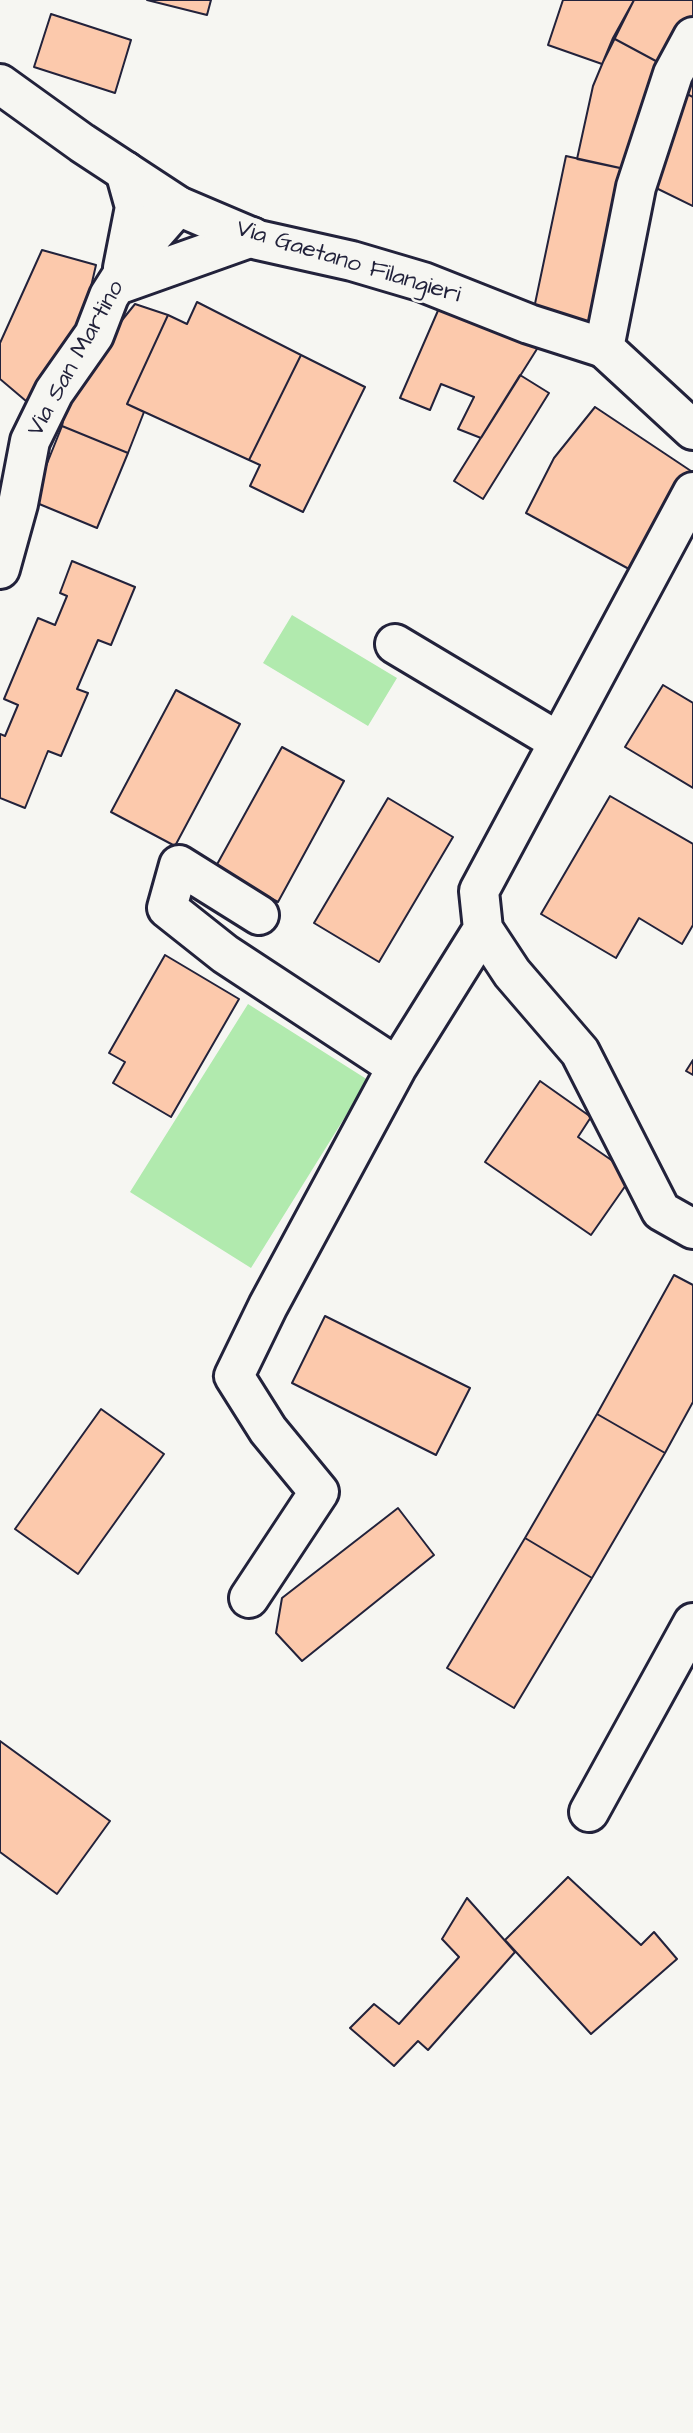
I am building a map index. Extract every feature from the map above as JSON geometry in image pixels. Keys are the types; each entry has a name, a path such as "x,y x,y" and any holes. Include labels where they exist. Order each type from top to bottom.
{"street":[{"path":"693,37 673,74 636,187 604,348 693,430"},
{"name":"Via Gaetano Filangieri","path":"0,84 82,143 183,208 251,237 352,261 423,282 529,324 604,348"},
{"path":"119,281 135,206 125,171"},
{"path":"119,281 178,244 188,232 183,208"},
{"path":"119,281 251,237"},
{"name":"Via San Martino","path":"0,569 18,505 30,441 54,392 94,335 109,296 119,281"},
{"path":"693,492 478,891 483,929 512,973 580,1052 661,1212 693,1229"},
{"path":"396,644 559,742"},
{"path":"259,915 179,864 167,908 225,954 397,1067"},
{"path":"249,1598 320,1492 268,1430 234,1376 268,1306 397,1067 483,929"},
{"path":"589,1812 693,1623"}],"green space":[{"path":"292,615 397,678 368,726 263,663"},
{"path":"248,1004 368,1080 251,1268 130,1192"}],"building":[{"path":"147,0 211,0 207,15"},
{"path":"563,0 634,0 602,64 548,45"},
{"path":"634,0 693,0 693,17 667,67 613,38"},
{"path":"51,14 131,40 115,93 34,67"},
{"path":"613,38 667,67 634,171 577,159 593,86"},
{"path":"693,76 693,97 685,93"},
{"path":"685,93 693,97 693,206 652,186"},
{"path":"566,156 634,171 600,333 532,318"},
{"path":"42,250 96,265 82,326 26,401 0,379 0,343"},
{"path":"197,302 301,355 249,460 127,404 168,315 187,324"},
{"path":"135,304 168,315 127,404 144,412 128,453 62,426 70,385"},
{"path":"440,306 542,341 481,438 458,429 474,397 441,384 430,410 400,398"},
{"path":"301,355 365,387 303,512 250,486 260,465 249,460"},
{"path":"520,375 549,393 483,499 454,481"},
{"path":"595,407 691,471 640,575 526,513 554,458"},
{"path":"62,426 128,453 97,528 32,501"},
{"path":"72,561 135,587 111,645 98,640 77,689 88,693 61,756 48,751 25,808 0,798 0,734 5,736 18,705 4,699 38,618 55,625 67,596 60,593"},
{"path":"663,685 693,703 693,788 625,747"},
{"path":"176,690 240,724 175,846 111,812"},
{"path":"282,747 344,781 278,902 215,868"},
{"path":"610,796 693,844 693,925 682,944 639,918 616,958 541,914"},
{"path":"388,798 453,837 379,962 314,923"},
{"path":"165,955 239,999 171,1117 113,1083 125,1062 109,1053"},
{"path":"693,1060 693,1075 686,1071"},
{"path":"540,1081 591,1117 578,1137 633,1175 591,1235 485,1162"},
{"path":"674,1275 693,1285 693,1402 665,1453 597,1414"},
{"path":"325,1316 470,1388 436,1455 292,1383"},
{"path":"101,1409 164,1454 78,1574 15,1529"},
{"path":"597,1414 665,1453 592,1578 525,1538"},
{"path":"398,1508 434,1555 302,1661 276,1633 282,1598"},
{"path":"525,1538 592,1578 514,1708 447,1668"},
{"path":"0,1741 110,1821 57,1894 0,1852"},
{"path":"568,1877 641,1945 654,1932 677,1959 591,2034 505,1940"},
{"path":"467,1898 515,1952 428,2050 418,2041 394,2066 350,2028 374,2004 399,2024 459,1957 442,1939"}]}
